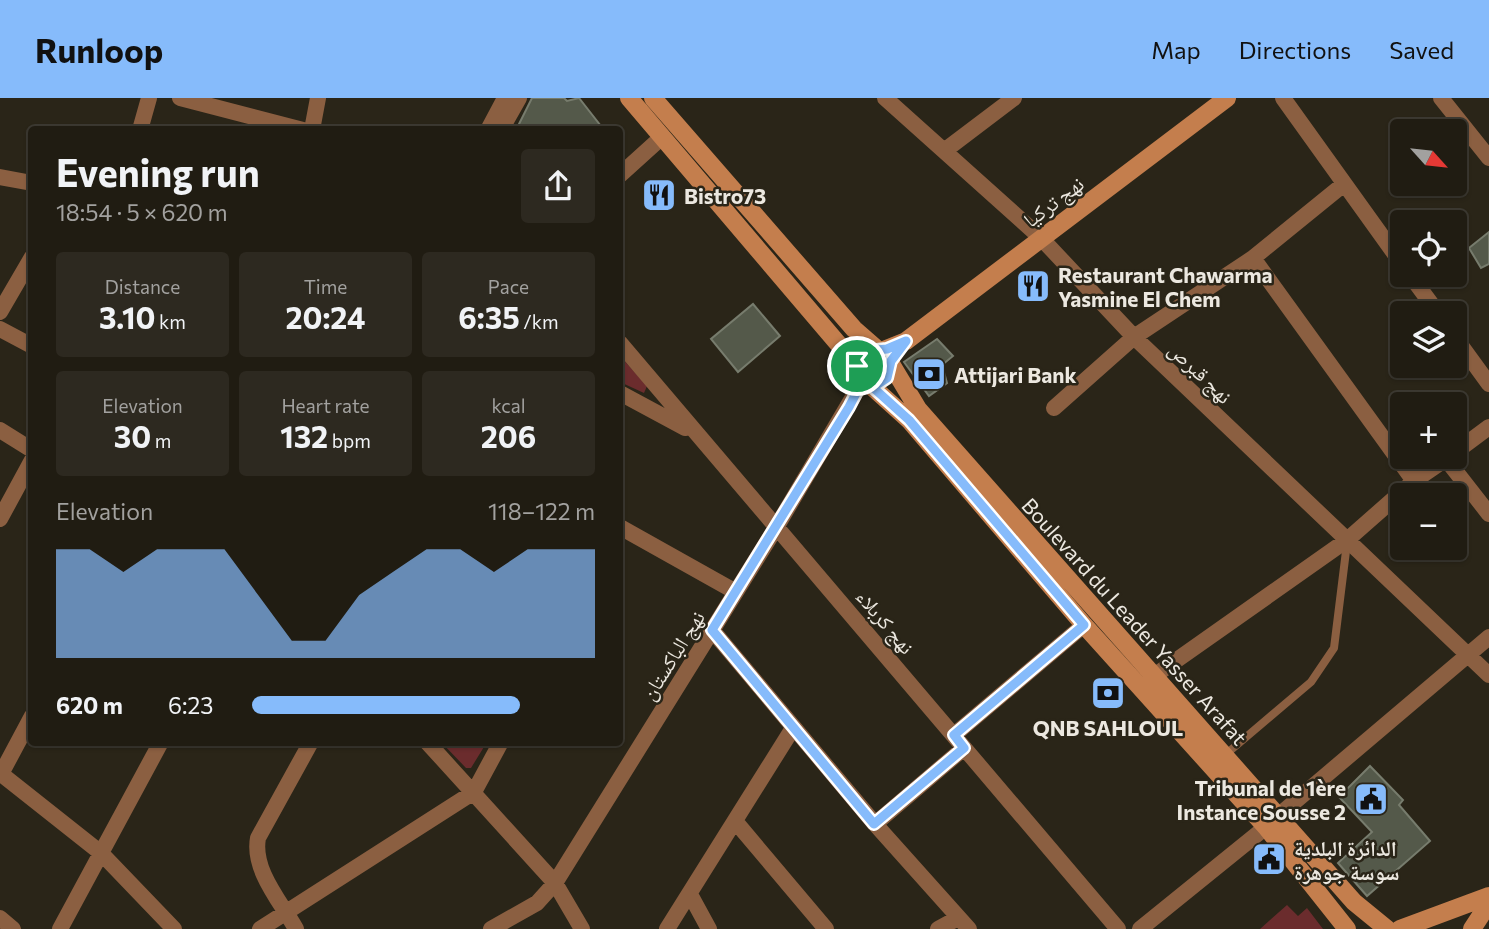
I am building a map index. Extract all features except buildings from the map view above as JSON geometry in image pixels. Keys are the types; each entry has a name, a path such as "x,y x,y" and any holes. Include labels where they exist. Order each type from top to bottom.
{"main road":[{"name":"Boulevard du Leader Yasser Arafat","path":"629,98 862,376 909,420 1084,625 1272,822 1354,902 1387,929"},
{"name":"Boulevard du Leader Yasser Arafat","path":"653,98 854,330 885,356 918,409 1225,756 1347,929"},
{"name":"نهج تركيا","path":"885,356 1227,98"},
{"path":"866,351 885,356 890,374 883,382 862,376 866,351"},
{"path":"1400,929 1489,896"},
{"path":"1472,929 1489,903"}],"street":[{"path":"141,126 149,98"},
{"path":"180,98 236,106 292,126"},
{"path":"313,126 318,98"},
{"path":"490,126 505,98"},
{"path":"503,126 519,98"},
{"name":"نهج قبرص","path":"885,98 1041,238 1134,337 1489,675"},
{"path":"944,152 1014,98"},
{"path":"1283,98 1390,247"},
{"path":"1441,98 1487,152"},
{"path":"623,172 662,137"},
{"path":"0,177 28,182"},
{"path":"1054,408 1134,337 1253,258 1344,184"},
{"path":"1253,258 1414,481"},
{"path":"0,312 28,264"},
{"path":"0,329 28,344"},
{"name":"نهج كربلاء","path":"623,347 1118,929"},
{"path":"1467,354 1489,384"},
{"name":"نهج الباكستان","path":"491,929 537,902 555,883 778,526 862,376"},
{"path":"623,395 693,432"},
{"path":"1467,443 1489,427"},
{"path":"0,430 28,448"},
{"path":"0,519 28,467"},
{"path":"1154,676 1347,540 1431,469"},
{"path":"1459,469 1489,514"},
{"path":"623,529 736,592"},
{"path":"874,824 1084,625"},
{"path":"712,630 874,824 964,923 938,929"},
{"path":"1140,929 1272,822 1489,637"},
{"path":"28,723 1,774 101,853 174,929"},
{"path":"667,929 691,896 793,728"},
{"path":"60,929 159,746"},
{"path":"296,929 259,864 256,851 258,838 309,746"},
{"path":"431,746 555,883 582,929"},
{"path":"260,929 474,792 499,746"},
{"path":"735,821 826,929"},
{"path":"691,896 709,929"},
{"path":"50,929 71,907"},
{"path":"0,918 13,929"}],"lane":[{"path":"1225,756 1311,682 1335,648 1347,540"}],"shaded area":[{"path":"623,359 647,386 644,393 623,383"},
{"path":"445,746 485,746 471,768 466,768"},
{"path":"1287,905 1298,916 1307,908 1323,929 1260,929"}],"place":[{"name":"Bistro73","path":"659,195"},
{"name":"Restaurant Chawarma Yasmine El Chem","path":"1033,286"},
{"name":"Attijari Bank","path":"929,374"},
{"name":"QNB SAHLOUL","path":"1108,693"},
{"name":"Tribunal de 1ère Instance Sousse 2","path":"1371,799"},
{"name":"الدائرة البلدية سوسة جوهرة","path":"1269,859"}],"route":[{"path":"906,341 891,361 887,378 878,384 868,383 909,420 1084,625 954,735 964,748 874,824 712,630 849,407 863,380 857,366 858,360 866,351 881,351 906,341"}]}
